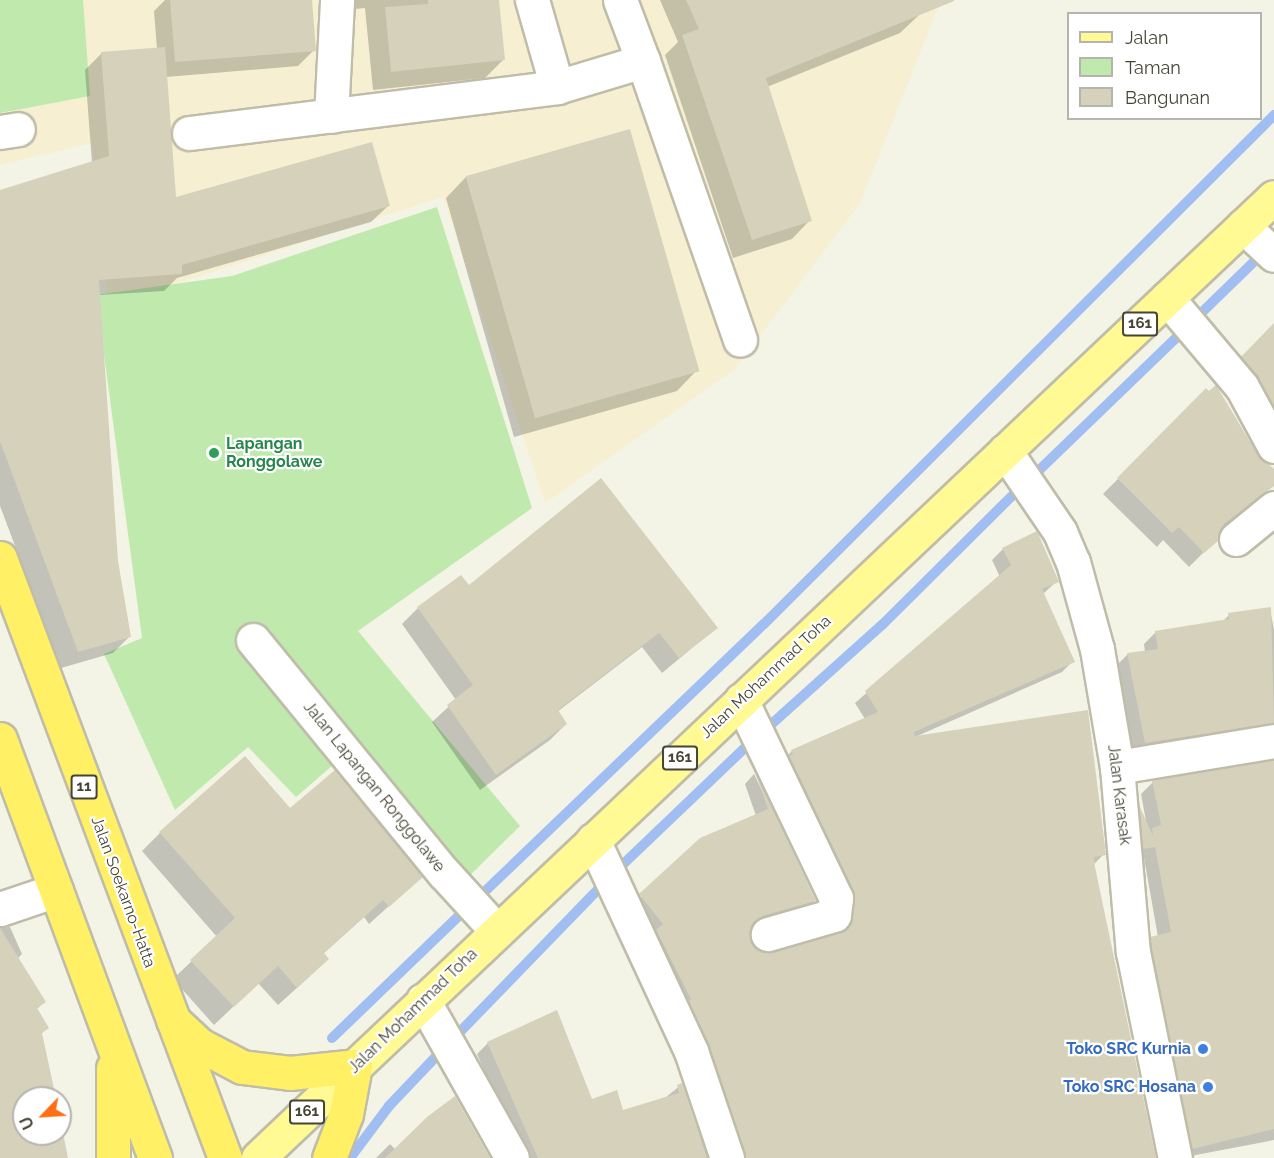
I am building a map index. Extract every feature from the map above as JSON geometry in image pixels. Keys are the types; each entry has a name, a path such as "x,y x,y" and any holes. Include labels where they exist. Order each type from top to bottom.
{"highway":[{"name":"Jalan Soekarno-Hatta","path":"0,558 169,1016 225,1158"},
{"path":"0,739 113,1052 155,1158"},
{"path":"169,1016 200,1045 242,1068 290,1073 355,1066 346,1114 329,1158"},
{"path":"113,1052 113,1158"}],"main road":[{"name":"Jalan Mohammad Toha","path":"258,1158 1274,197"}],"street":[{"path":"331,116 337,0"},
{"path":"532,0 557,87"},
{"path":"620,0 740,340"},
{"path":"189,133 557,87 643,61"},
{"path":"1243,226 1274,255"},
{"path":"1167,298 1242,387 1274,446"},
{"name":"Jalan Karasak","path":"1005,451 1060,532 1073,562 1097,649 1117,767 1133,952 1175,1158"},
{"path":"1236,539 1274,508"},
{"name":"Jalan Lapangan Ronggolawe","path":"253,640 444,873 497,931"},
{"path":"741,700 836,898 834,915 768,934"},
{"path":"1117,767 1274,741"},
{"path":"593,840 691,1050 727,1158"},
{"path":"0,909 56,890"},
{"path":"423,1000 512,1158"}],"shaded area":[{"path":"0,0 941,0 860,203 735,369 545,503 443,197 108,306 92,143 0,165"}],"green space":[{"path":"0,0 83,0 90,96 0,113"},
{"path":"437,207 532,508 358,631 520,826 452,893 340,759 296,797 248,747 175,810 104,654 142,638 96,295 232,276"}],"building":[{"path":"170,0 312,0 316,51 175,62"},
{"path":"428,0 499,0 505,60 391,72 385,7 428,4"},
{"path":"686,0 954,1 766,78 812,221 752,240 682,35 699,29"},
{"path":"165,47 176,197 372,142 390,206 182,265 182,274 99,280 118,561 131,637 78,652 0,441 0,190 109,156 101,52"},
{"path":"630,129 699,371 535,418 466,176"},
{"path":"1274,323 1274,407 1241,357"},
{"path":"1216,385 1258,455 1274,469 1274,486 1224,524 1218,541 1204,553 1179,527 1172,533 1117,478 1206,388 1209,391"},
{"path":"601,478 718,628 679,658 659,633 558,710 567,724 496,775 447,705 473,685 417,607 461,575 469,585"},
{"path":"1037,531 1059,582 1042,589 1075,662 914,732 915,736 1088,710 1106,855 1094,857 1095,867 1156,1158 745,1158 709,1045 688,1001 691,999 656,930 663,924 639,894 700,838 768,809 755,772 816,901 762,916 750,929 750,940 763,952 773,952 848,928 853,917 853,890 789,756 793,754 791,750 878,712 865,691 1011,565 1002,548"},
{"path":"1271,607 1274,723 1145,743 1127,653 1158,649 1155,631 1229,619 1228,613"},
{"path":"245,756 290,808 335,770 423,877 389,907 383,900 324,953 329,959 297,988 278,966 234,1007 190,960 235,918 159,832"},
{"path":"1274,760 1274,1129 1192,1149 1150,937 1171,932 1155,847 1143,849 1139,805 1153,836 1152,828 1161,825 1152,780"},
{"path":"0,928 46,1002 37,1008 49,1028 42,1033 53,1086 12,1086 12,1146 66,1146 68,1158 0,1158"},
{"path":"557,1010 592,1099 617,1090 623,1110 679,1093 677,1085 682,1083 707,1158 538,1158 487,1042"},
{"path":"455,1096 490,1158 385,1158 427,1117"}],"waterway":[{"path":"478,898 764,624 1274,115"},
{"path":"1193,321 1264,252"},
{"path":"1032,477 1182,332"},
{"path":"766,729 882,625 1024,484"},
{"path":"617,870 748,745"},
{"path":"454,1038 606,881"},
{"path":"332,1038 468,907"},
{"path":"350,1158 389,1106 443,1049"}],"place":[{"name":"Lapangan Ronggolawe","path":"214,453"},
{"name":"Toko SRC Kurnia","path":"1203,1049"},
{"name":"Toko SRC Hosana","path":"1208,1087"}]}
